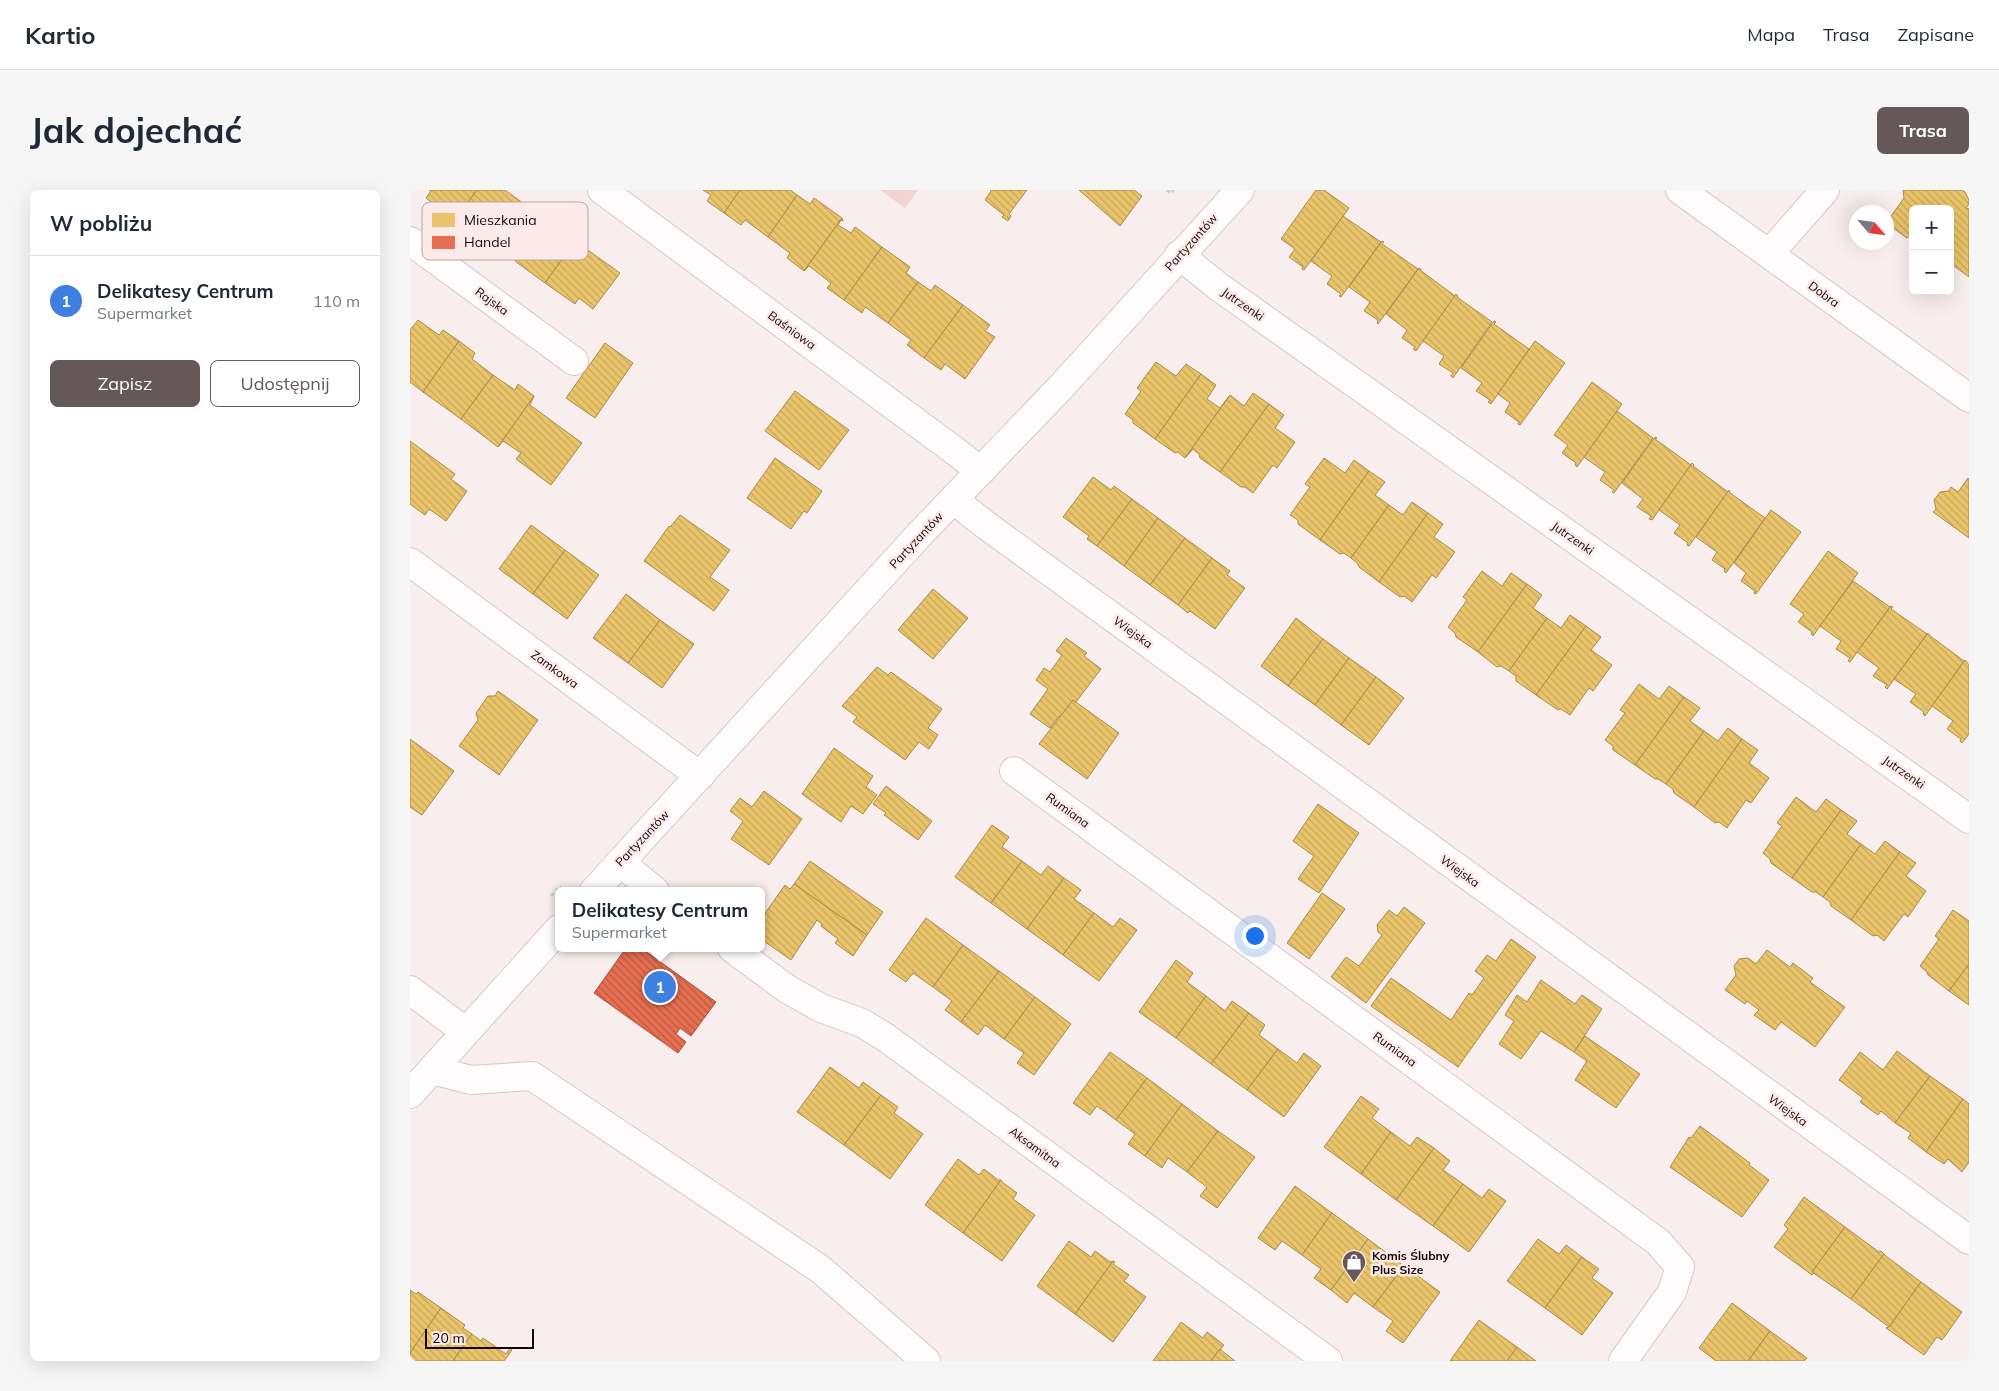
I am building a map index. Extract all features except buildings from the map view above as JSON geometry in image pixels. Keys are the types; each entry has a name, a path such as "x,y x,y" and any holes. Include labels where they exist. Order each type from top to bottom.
{"street":[{"name":"Baśniowa","path":"602,190 950,446 981,471"},
{"name":"Partyzantów","path":"598,887 953,499 1061,387 1240,190"},
{"name":"Dobra","path":"1680,190 1969,398"},
{"path":"1768,254 1825,190"},
{"name":"Rajska","path":"410,242 422,251"},
{"name":"Jutrzenki","path":"1179,255 1219,287 1969,819"},
{"name":"Rajska","path":"435,260 574,361"},
{"name":"Wiejska","path":"953,499 1047,570 1969,1240"},
{"name":"Zamkowa","path":"410,562 700,776"},
{"name":"Rumiana","path":"1014,771 1658,1242 1680,1267 1672,1292 1623,1361"},
{"path":"620,862 650,887"},
{"path":"410,1094 555,933"},
{"name":"Aksamitna","path":"737,952 787,989 821,1008 862,1023 885,1037 1328,1361"},
{"path":"410,990 466,1032"},
{"path":"432,1070 471,1080 532,1076 820,1270 926,1361"}],"path":[{"path":"1167,190 1171,193 1174,190"}],"shaded area":[{"path":"880,190 918,190 905,208"}],"place":[{"name":"Delikatesy Centrum","path":"660,987"},
{"name":"Komis Ślubny Plus Size","path":"1354,1283"}]}
